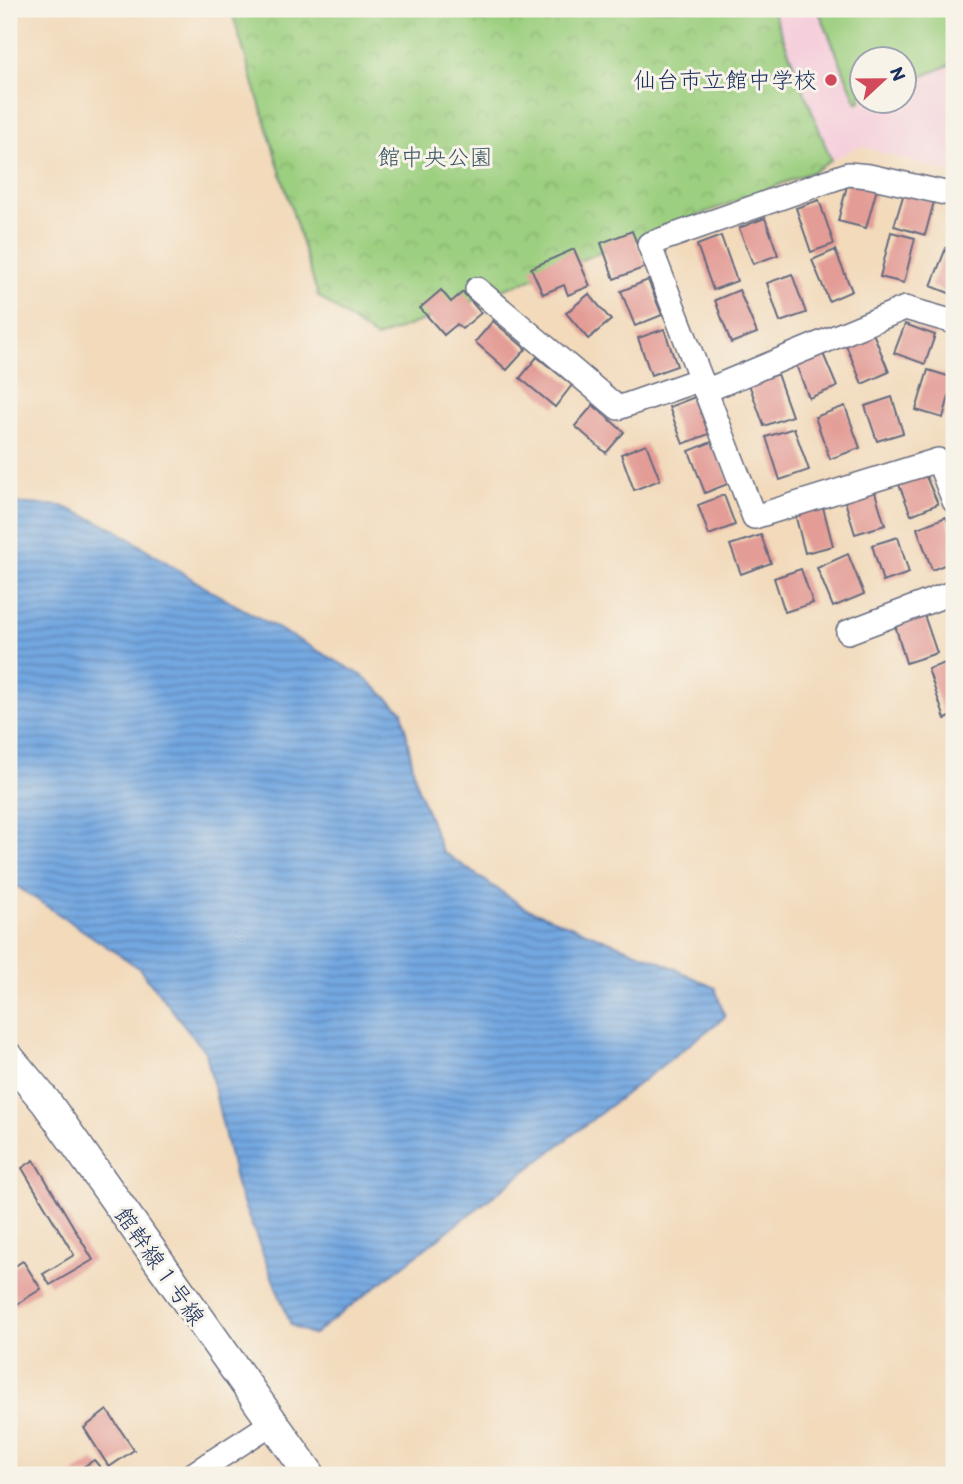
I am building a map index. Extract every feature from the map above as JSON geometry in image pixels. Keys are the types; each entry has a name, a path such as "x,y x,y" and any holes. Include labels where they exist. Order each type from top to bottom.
{"street":[{"path":"954,195 869,176 848,174 649,244 754,517 938,460 954,501"},
{"path":"477,289 618,408 703,385 905,308 954,322"},
{"path":"848,632 954,592"},
{"name":"館幹線１号線","path":"9,1058 46,1102 310,1475"},
{"path":"192,1475 272,1423"}],"shaded area":[{"name":"仙台市立館中学校","path":"772,9 954,9 954,174 860,146 831,160"}],"green space":[{"name":"館中央公園","path":"231,9 772,9 831,160 812,172 376,338 318,296"},
{"path":"818,9 954,9 954,63 918,78 918,46 848,46 848,81"}],"water":[{"path":"9,503 62,506 113,528 211,591 363,676 402,711 416,783 442,851 525,908 659,961 715,988 725,1017 313,1335 291,1325 237,1188 206,1053 139,968 9,881"}],"building":[{"path":"849,178 878,185 866,228 838,221"},
{"path":"904,193 934,202 925,235 894,226"},
{"path":"819,200 834,244 811,252 796,208"},
{"path":"765,218 778,255 753,264 739,228"},
{"path":"632,231 646,267 614,279 601,243"},
{"path":"891,232 915,238 904,283 880,277"},
{"path":"721,236 737,281 713,290 697,245"},
{"path":"946,248 954,251 954,295 931,286"},
{"path":"574,249 590,286 568,295 564,285 543,294 531,268"},
{"path":"835,250 852,291 829,301 812,260"},
{"path":"792,274 806,313 780,322 767,283"},
{"path":"648,280 662,315 635,326 621,291"},
{"path":"441,290 451,302 463,292 481,313 462,329 457,324 444,335 420,308"},
{"path":"739,290 757,333 731,343 715,300"},
{"path":"589,294 611,320 588,339 566,313"},
{"path":"493,321 526,349 507,370 475,342"},
{"path":"905,324 935,335 925,364 894,353"},
{"path":"664,329 677,366 651,375 638,338"},
{"path":"873,333 889,372 862,384 846,345"},
{"path":"822,351 837,387 809,398 795,362"},
{"path":"537,357 572,385 555,407 520,378"},
{"path":"928,370 954,378 943,418 916,410"},
{"path":"777,374 792,416 764,426 749,384"},
{"path":"695,397 709,434 683,444 669,407"},
{"path":"892,397 903,433 877,441 865,406"},
{"path":"593,405 624,432 606,453 575,426"},
{"path":"845,406 860,448 830,459 815,417"},
{"path":"794,428 809,470 780,480 766,437"},
{"path":"714,441 730,483 705,493 689,451"},
{"path":"646,444 660,480 634,490 621,454"},
{"path":"924,472 938,504 911,515 898,482"},
{"path":"874,489 885,525 855,534 844,498"},
{"path":"724,495 735,525 709,535 698,505"},
{"path":"823,507 833,546 805,553 795,514"},
{"path":"946,517 954,538 954,561 932,570 917,528"},
{"path":"761,535 771,563 741,574 730,545"},
{"path":"898,537 909,573 883,582 872,545"},
{"path":"848,554 864,594 833,607 817,568"},
{"path":"801,569 813,603 785,612 774,578"},
{"path":"924,615 937,653 906,663 895,625"},
{"path":"954,660 954,716 945,719 928,669"},
{"path":"34,1160 93,1260 50,1285 43,1274 74,1255 22,1168"},
{"path":"23,1261 41,1289 9,1309 9,1270"},
{"path":"107,1410 134,1450 109,1467 84,1428"},
{"path":"94,1460 105,1473 74,1473"}],"place":[{"name":"仙台市立館中学校","path":"831,80"}]}
